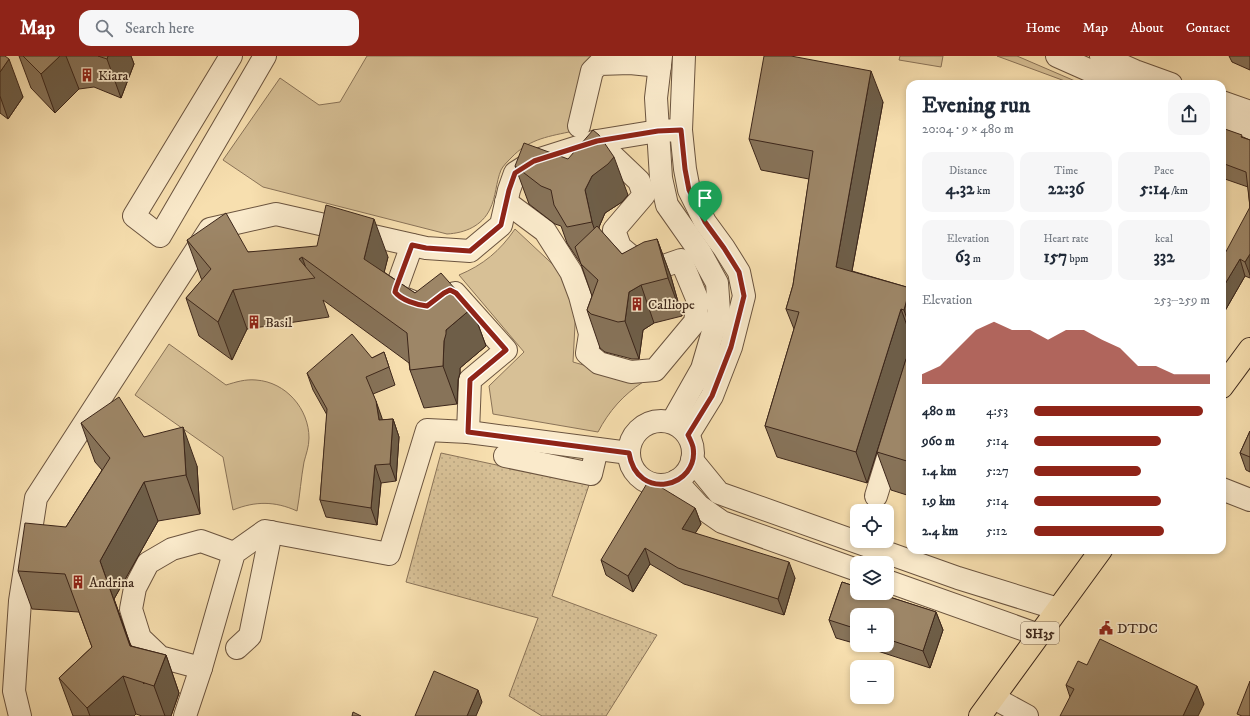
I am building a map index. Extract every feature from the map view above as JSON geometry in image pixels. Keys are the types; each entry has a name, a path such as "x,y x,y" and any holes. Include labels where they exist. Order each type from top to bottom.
{"main road":[{"path":"1226,382 1250,349"},
{"name":"SH35","path":"980,716 1098,554"}],"street":[{"path":"230,56 134,216 160,236 265,56"},
{"path":"680,429 712,396 731,347 744,296 739,272 705,222 689,190 681,130 684,56"},
{"path":"1057,56 1111,80"},
{"path":"1101,56 1160,80"},
{"path":"578,126 592,71 599,64 660,61 656,98 661,178 667,204 700,252 717,283 719,311 702,369 680,429"},
{"path":"202,102 226,123"},
{"path":"1226,103 1250,112"},
{"path":"1226,123 1250,132"},
{"path":"20,716 14,691 20,601 36,498 210,229 276,214 426,248 470,251 501,225 509,190 515,173 534,161 597,141 658,131 681,130"},
{"path":"506,202 545,231 571,272 580,296 590,334 587,353 599,363 631,372 654,370 695,322 698,301 681,260 658,268 638,262 620,247 614,230 644,195 639,181 597,141"},
{"path":"412,245 395,292 398,296 420,305 427,306 450,290 456,293 506,350 470,380 468,432"},
{"path":"876,496 906,399"},
{"path":"654,421 663,421 680,429 693,447 692,460 686,472 676,481 664,485 649,482 641,477 634,470 630,462 629,453 630,444 634,436 643,427 654,421"},
{"path":"185,716 201,668 234,553 265,531 389,554 427,430 468,432 629,453"},
{"path":"505,456 591,474 597,449"},
{"path":"692,460 719,493 958,578 1058,609"},
{"path":"676,481 699,506 722,522 850,568"},
{"path":"1226,491 1250,500"},
{"path":"237,648 250,636 271,532"},
{"path":"201,668 160,657 140,638 131,609 135,588 148,563 172,549 201,541 234,553"},
{"path":"948,603 958,578"},
{"path":"894,584 1039,635"},
{"path":"994,698 1027,716"}],"shaded area":[{"path":"367,56 649,56 590,66 569,132 537,140 517,152 501,170 495,195 487,215 472,228 447,234 263,187 223,160 280,78 319,105 340,102"},
{"path":"900,56 943,56 941,67 899,60"},
{"path":"997,56 1017,56 1073,80 1062,80"},
{"path":"515,229 577,287 573,362 643,382 629,392 617,404 598,432 493,414 489,386 524,352 459,275 476,267 497,251"},
{"path":"169,344 226,385 248,380 267,382 277,386 294,399 305,417 309,438 297,511 281,505 265,503 249,505 233,510 223,457 135,395"},
{"path":"441,453 589,485 552,596 657,635 606,716 542,716 509,696 538,618 406,582"}],"building":[{"path":"0,56 5,56 9,59 0,72"},
{"path":"23,56 60,56 41,74"},
{"path":"98,56 108,56 107,59"},
{"path":"764,56 791,56 871,71 836,267 906,287 906,303 904,310 901,309 856,452 765,426 799,312 786,309 793,285 813,151 749,139"},
{"path":"1226,129 1242,135 1241,137 1250,140 1250,207 1246,172 1226,164"},
{"path":"593,130 599,135 614,157 608,164 592,176 585,190 592,222 567,227 554,205 551,190 541,186 515,166 524,143 568,159"},
{"path":"326,205 374,219 364,259 415,293 441,273 472,308 446,330 443,366 410,370 407,333 302,257 299,259 315,278 233,290 218,322 186,298 211,269 187,240 226,213 248,252 317,246"},
{"path":"1250,207 1250,254 1245,262 1240,259 1226,282 1226,252"},
{"path":"597,226 622,254 644,242 657,239 668,278 641,285 629,292 625,321 618,322 591,314 587,310 598,280 581,264 575,247"},
{"path":"352,334 372,358 384,352 389,367 366,377 376,401 379,420 393,419 390,464 375,465 371,508 320,500 327,409 307,373"},
{"path":"906,359 906,461 877,452"},
{"path":"119,397 144,437 183,427 186,475 144,482 100,561 130,646 166,655 154,686 123,676 87,708 59,678 92,647 65,574 18,571 25,523 66,527 110,458 81,423"},
{"path":"1250,431 1250,457 1240,453"},
{"path":"649,480 695,508 682,529 789,562 778,599 678,568 645,548 628,576 601,560"},
{"path":"842,582 850,585 850,600 894,600 894,598 936,612 923,651 894,641 894,608 850,608 850,627 829,620"},
{"path":"1100,639 1197,686 1183,716 1060,716 1074,689 1066,685 1078,661 1087,665"},
{"path":"434,671 478,690 467,716 415,716"},
{"path":"1250,681 1250,716 1242,716 1237,714"},
{"path":"353,712 361,716 352,716"}],"place":[{"name":"Kiara","path":"87,75"},
{"name":"Calliope","path":"637,304"},
{"name":"Basil","path":"254,322"},
{"name":"Andrina","path":"78,582"},
{"name":"DTDC","path":"1106,628"}],"route":[{"path":"681,130 689,190 705,222 739,272 744,296 731,347 712,396 688,435 693,447 692,460 686,472 676,481 664,485 649,482 641,477 634,470 630,462 629,453 468,432 470,380 506,350 456,293 450,290 427,306 420,305 398,296 395,292 412,245 426,248 470,251 501,225 509,190 515,173 534,161 597,141 658,131 681,130"}]}
